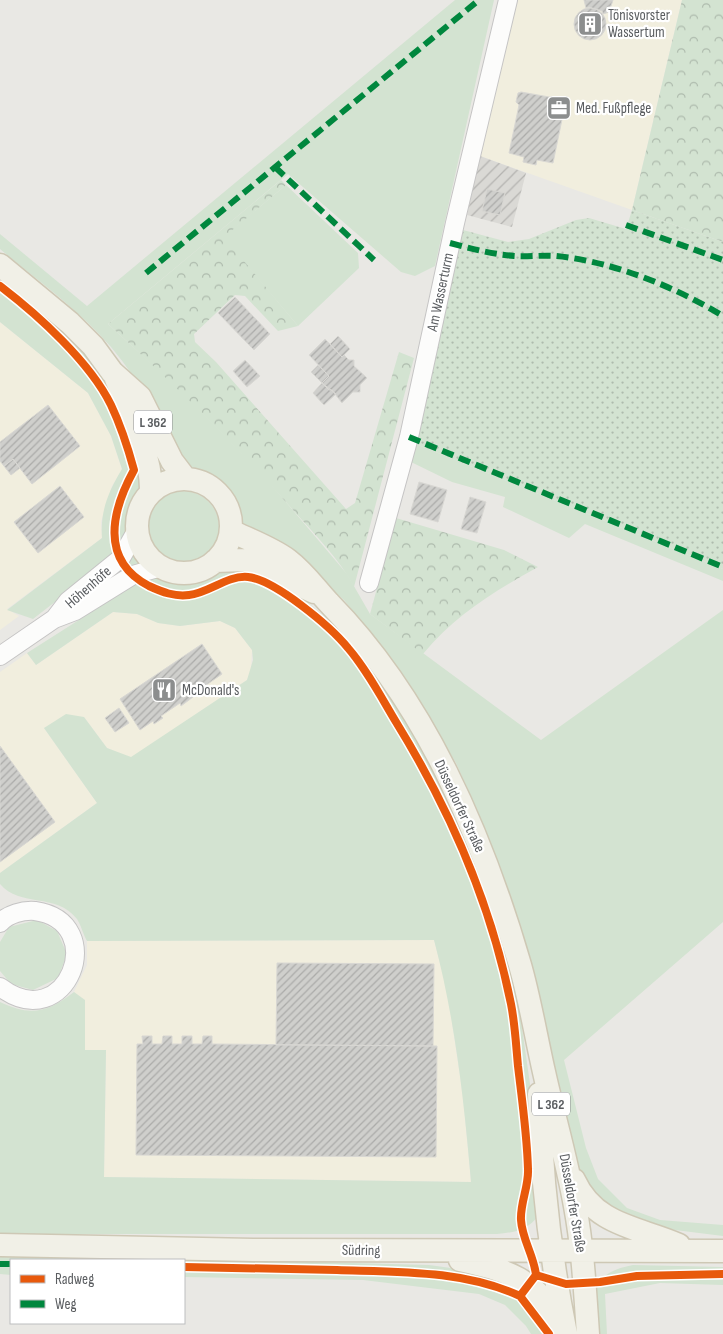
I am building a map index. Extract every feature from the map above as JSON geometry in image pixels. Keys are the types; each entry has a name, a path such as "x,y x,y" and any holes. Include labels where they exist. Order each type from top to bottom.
{"main road":[{"name":"L 362","path":"0,265 70,323 93,346 112,372 140,397 172,461 185,478"},
{"name":"L 362","path":"112,372 132,418 152,476 151,492"},
{"path":"185,478 200,481 214,489 224,500 230,515 231,531 223,552 215,561 203,569 189,573 174,572 161,567 149,557 140,544 137,530 140,509 151,492 167,482 185,478"},
{"name":"Düsseldorfer Straße","path":"231,531 286,559 308,577 347,621 379,661 411,709 454,786 489,868 520,965 566,1162 582,1250 588,1334"},
{"name":"Düsseldorfer Straße","path":"215,561 244,560 322,595"},
{"name":"Düsseldorfer Straße","path":"538,1046 545,1205 555,1281 565,1334"},
{"path":"566,1162 584,1198 612,1222 628,1229 659,1237 691,1250"},
{"name":"Südring","path":"0,1246 422,1251 723,1251"},
{"path":"422,1251 503,1270 529,1284 552,1310 565,1334"}],"street":[{"name":"Am Wasserturm","path":"369,583 409,437 455,223 508,0"},
{"name":"Höhenhöfe","path":"54,619 68,602 121,558 137,530"},
{"name":"Höhenhöfe","path":"0,656 54,619 75,611 133,575 161,567"},
{"path":"0,987 10,995 24,1000 39,1000 53,995 64,985 72,973 76,959 75,944 69,930 52,916 30,910 15,913 1,921"}],"shaded area":[{"path":"517,0 682,0 632,210 480,156"},
{"path":"480,156 526,173 512,227 467,215"},
{"path":"0,322 88,393 111,436 122,470 112,486 101,522 102,538 7,609 19,616 0,630"},
{"path":"113,612 137,614 158,623 180,626 220,621 235,628 252,650 251,671 247,680 131,758 107,748 84,717 44,728 97,803 0,873 0,672 27,653 36,665"},
{"path":"434,940 447,989 463,1096 471,1182 104,1177 106,1051 85,1050 85,1001 74,992 87,965 87,941"}],"green space":[{"path":"455,0 494,0 435,266 415,276 401,272 288,174 108,324 175,385 263,475 347,574 370,614 541,740 723,610 723,922 564,1060 586,1148 598,1179 627,1208 660,1220 723,1225 723,1236 659,1228 603,1206 581,1179 504,881 478,812 456,763 396,665 344,600 313,573 244,528 230,498 220,485 205,476 192,472 144,392 99,333 72,308 0,249 0,234 87,306"},
{"path":"682,0 723,0 723,242 632,210"},
{"path":"281,180 286,185 224,237 298,326 278,331 245,296 235,295 194,334 195,342 216,362 346,509 355,503 399,352 414,358 354,587 326,547 249,461 180,391 108,324"},
{"path":"286,185 358,253 359,268 298,326 223,237"},
{"path":"632,210 723,242 723,569 416,444 463,230 508,242 529,239 576,220 589,218 626,229"},
{"path":"0,277 83,353 108,386 136,441 141,493 129,515 128,530 110,559 33,619 7,610 102,538 102,519 106,502 122,469 111,436 88,393 0,322"},
{"path":"416,444 723,569 723,581 585,524 569,538 503,507 505,497 452,482 411,462"},
{"path":"183,491 203,497 213,507 219,527 213,547 203,557 183,563 163,557 153,547 147,527 153,507 163,497"},
{"path":"396,518 504,550 538,567 476,605 448,627 423,654 370,614"},
{"path":"134,555 141,564 100,588 98,585"},
{"path":"242,567 296,593 340,629 382,683 437,773 493,906 518,1000 531,1091 539,1215 525,1228 497,1234 0,1234 0,1002 21,1010 39,1010 56,1004 74,992 85,1000 85,1050 106,1050 104,1177 471,1182 458,1060 448,1000 434,940 87,941 77,919 68,911 49,902 18,896 0,884 0,873 97,803 44,728 66,714 84,717 107,748 131,757 247,680 253,660 252,650 235,628 220,621 180,626 158,623 137,614 113,612 36,665 27,653 137,583 140,585 143,577 160,577 180,582"},
{"path":"37,920 57,931 67,954 58,978 33,990 11,984 0,971 0,942 9,927"},
{"path":"0,1254 429,1265 458,1269 518,1286 511,1296 519,1301 528,1294 556,1334 531,1334 526,1326 505,1305 479,1294 363,1280 185,1277 185,1259 10,1259 10,1275 0,1274"},
{"path":"633,1265 723,1267 723,1285 660,1283 605,1294 607,1334 595,1334 595,1297 597,1288 607,1274"}],"building":[{"path":"584,0 613,0 609,12 603,14 602,11 589,7 586,8"},
{"name":"Tönisvorster Wassertum","path":"590,8 602,12 606,24 602,36 590,40 578,36 574,24 578,12"},
{"path":"518,93 566,100 553,163 537,160 536,165 523,162 524,157 509,153 519,105 516,102"},
{"path":"487,189 505,193 500,215 482,211"},
{"path":"235,297 270,334 254,350 218,313"},
{"path":"338,336 350,349 342,357 330,344"},
{"path":"325,339 342,357 344,355 349,360 354,360 354,366 367,378 360,385 360,392 353,392 342,403 332,390 329,390 322,383 329,376 309,355"},
{"path":"245,360 260,376 247,387 233,371"},
{"path":"318,365 329,376 322,383 311,372"},
{"path":"322,383 336,394 324,405 313,393"},
{"path":"48,405 80,446 32,484 13,459 4,466 0,461 0,442"},
{"path":"13,459 20,468 11,475 4,466"},
{"path":"419,482 447,490 438,522 410,514"},
{"path":"60,486 84,517 38,553 14,522"},
{"path":"470,497 486,502 477,533 461,529"},
{"path":"202,644 222,674 192,695 193,697 181,706 180,703 161,716 163,718 154,724 153,721 140,730 120,699"},
{"path":"119,708 129,723 115,732 105,718"},
{"path":"0,746 55,822 0,862"},
{"path":"277,963 434,964 433,1046 276,1045"},
{"path":"142,1036 152,1036 152,1044 162,1044 163,1036 172,1036 172,1044 182,1044 182,1036 192,1036 192,1044 202,1044 203,1036 212,1036 212,1044 437,1046 436,1157 136,1155 137,1044 143,1044"}],"marked path":[{"path":"146,273 479,0"},
{"path":"275,167 374,260"},
{"path":"626,225 723,260"},
{"path":"450,243 506,255 556,256 599,263 664,286 705,305 723,316"},
{"path":"409,437 723,567"},
{"path":"0,1264 10,1264"}],"cycle path":[{"path":"0,286 46,325 77,356 102,389 111,405 124,437 134,470 126,485 116,517 114,533 116,548 122,563 133,575 149,586 169,594 196,594 225,581 248,577 272,586 301,605 329,628 355,656 368,674 434,788 480,894 492,930 511,1004 528,1175 521,1220 523,1234 536,1275 520,1296 549,1334"},
{"path":"185,1267 407,1272 476,1281 520,1296"},
{"path":"536,1275 566,1284 600,1282 637,1276 723,1274"}],"place":[{"name":"Tönisvorster Wassertum","path":"590,24"},
{"name":"Med. Fußpflege","path":"559,108"},
{"name":"McDonald's","path":"164,690"}]}
